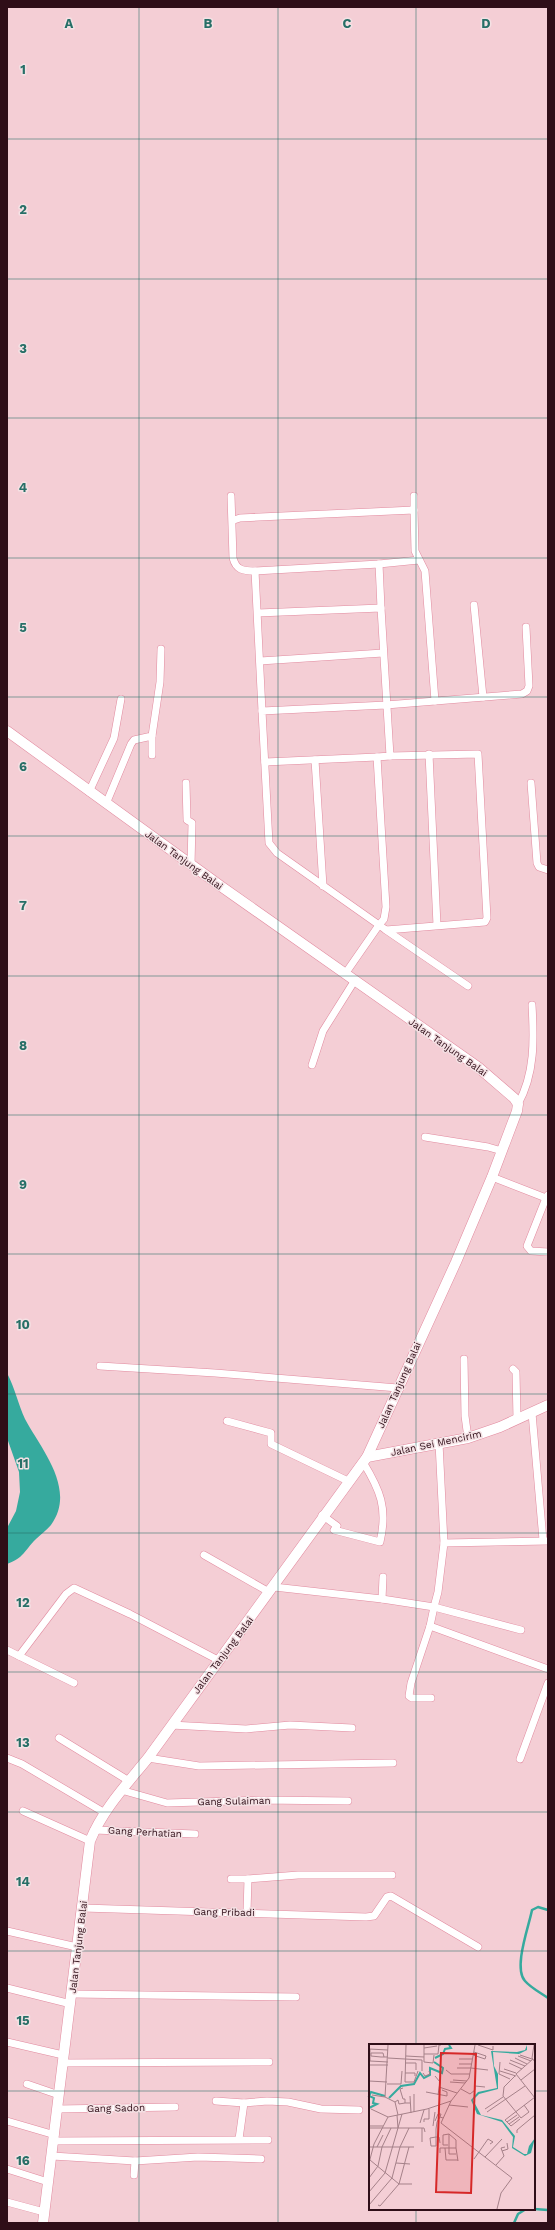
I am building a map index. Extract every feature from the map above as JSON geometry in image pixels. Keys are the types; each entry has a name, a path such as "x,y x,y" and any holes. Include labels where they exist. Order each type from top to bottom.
{"street":[{"path":"232,496 231,514 234,520 231,530 235,564 239,569 254,571 379,564 419,560"},
{"path":"414,496 415,551 425,571 435,701"},
{"path":"234,520 240,518 414,510"},
{"path":"379,564 390,756"},
{"path":"254,571 258,613 269,843 277,853 468,986"},
{"path":"474,605 483,697"},
{"path":"258,613 381,608"},
{"path":"262,711 386,705 522,694 527,691 529,686 526,627"},
{"path":"152,755 152,736 160,682 161,649"},
{"path":"260,660 383,653"},
{"path":"89,792 114,738 121,699"},
{"name":"Jalan Tanjung Balai","path":"7,732 191,865 478,1066 514,1098 518,1104 517,1111 492,1177 456,1262 365,1460 322,1515 271,1590 218,1660 148,1758 121,1790 94,1830 90,1841 83,1908 63,2059 55,2138 43,2223"},
{"path":"106,804 131,744 134,740 152,736"},
{"path":"265,762 429,754 478,754 487,916 485,922 386,930"},
{"path":"429,754 436,925"},
{"path":"345,974 384,919 386,907 376,757"},
{"path":"315,760 323,886"},
{"path":"186,783 187,820 192,823 191,865"},
{"path":"531,783 537,863 539,867 548,870"},
{"path":"312,1065 323,1031 355,980"},
{"path":"518,1104 526,1089 533,1053 532,1005"},
{"path":"425,1137 488,1146 502,1151"},
{"path":"492,1177 547,1196 527,1246 531,1251 548,1252"},
{"path":"464,1360 464,1384 468,1438"},
{"path":"100,1366 215,1373 398,1388"},
{"path":"512,1368 516,1372 517,1419"},
{"name":"Jalan Sei Mencirim","path":"365,1460 468,1438 500,1427 548,1405"},
{"path":"444,1543 546,1540 532,1413"},
{"path":"227,1422 271,1433 271,1444 348,1481"},
{"path":"431,1698 412,1698 409,1696 411,1683 430,1626 438,1592 444,1543 439,1443"},
{"path":"322,1515 337,1526 334,1530 380,1542 382,1512 381,1496 365,1460"},
{"path":"204,1555 271,1590 382,1599 434,1607 521,1630"},
{"path":"382,1599 383,1577"},
{"path":"19,1656 66,1594 74,1588 130,1614 218,1660"},
{"path":"430,1626 548,1669"},
{"path":"7,1650 74,1683"},
{"path":"520,1759 548,1683"},
{"path":"171,1725 246,1729 290,1725 352,1728"},
{"path":"59,1738 129,1781"},
{"path":"7,1758 22,1764 105,1813"},
{"path":"148,1758 199,1766 394,1763"},
{"name":"Gang Sulaiman","path":"121,1790 167,1803 261,1800 348,1801"},
{"path":"23,1811 90,1841"},
{"name":"Gang Perhatian","path":"94,1830 195,1834"},
{"path":"231,1879 298,1875 392,1875"},
{"path":"247,1912 248,1879"},
{"name":"Gang Pribadi","path":"83,1908 247,1912 366,1917 374,1916 387,1897 394,1896 478,1947"},
{"path":"7,1931 77,1947"},
{"path":"7,1988 71,1999 296,1997"},
{"path":"7,2042 63,2059 269,2062"},
{"path":"27,2084 59,2095"},
{"path":"216,2101 244,2103 267,2101 288,2102 321,2110 359,2110"},
{"path":"240,2139 244,2103"},
{"name":"Gang Sadon","path":"58,2109 175,2107"},
{"path":"7,2121 55,2138 137,2142 240,2139 268,2140"},
{"path":"52,2156 135,2160 198,2157 262,2159"},
{"path":"134,2175 135,2160"},
{"path":"7,2169 48,2182"},
{"path":"7,2202 44,2212"}],"water":[{"path":"7,1373 25,1419 54,1470 60,1497 58,1511 48,1529 36,1539 21,1556 7,1564 7,1528 16,1511 20,1492 19,1472 7,1438"}],"waterway":[{"path":"548,1910 538,1907 532,1910 521,1957 522,1975 525,1981 548,1998"},
{"path":"535,2209 548,2210"},
{"path":"514,2223 518,2214 524,2210"}]}
